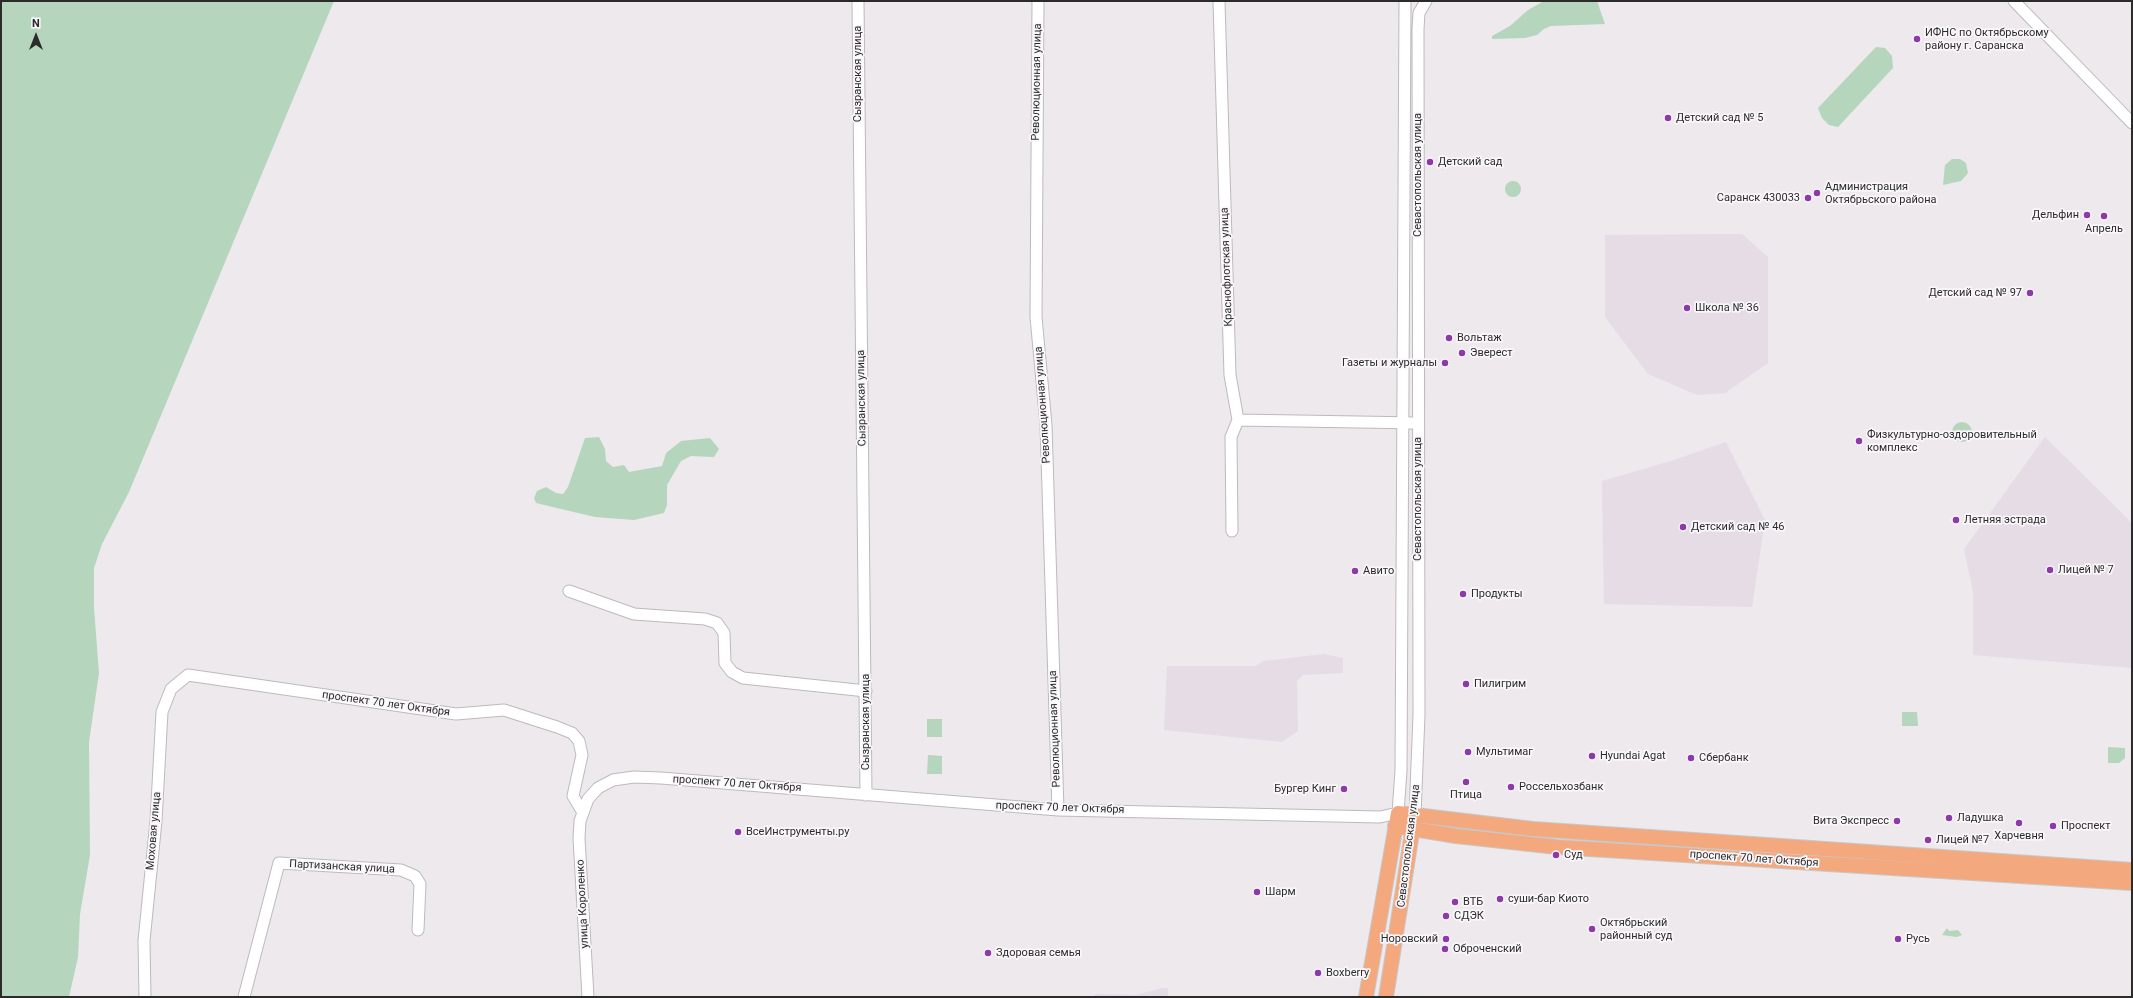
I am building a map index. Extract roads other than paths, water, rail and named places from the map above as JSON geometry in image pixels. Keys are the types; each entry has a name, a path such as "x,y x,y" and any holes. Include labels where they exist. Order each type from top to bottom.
{"main road":[{"name":"проспект 70 лет Октября","path":"1397,820 1636,835 1750,844 1868,859 2028,870 2132,870"},
{"name":"Севастопольская улица","path":"1366,997 1397,820"},
{"name":"проспект 70 лет Октября","path":"1414,822 1514,843 1750,860 1868,859"},
{"name":"Севастопольская улица","path":"1386,997 1414,822"},
{"path":"1636,835 1639,851"},
{"path":"1750,844 1750,860"},
{"name":"проспект 70 лет Октября","path":"2047,871 2132,883"}],"street":[{"name":"Сызранская улица","path":"858,1 866,795"},
{"name":"Революционная улица","path":"1038,1 1036,316 1046,425 1058,810"},
{"name":"Краснофлотская улица","path":"1219,1 1230,375 1238,420"},
{"name":"Севастопольская улица","path":"1397,820 1401,771 1405,1"},
{"name":"Севастопольская улица","path":"1414,822 1419,715 1418,29 1419,13 1426,1"},
{"path":"2014,1 2132,122"},
{"path":"1232,531 1231,437 1238,420 1418,423"},
{"path":"570,591 634,614 705,619 717,623 724,633 725,663 732,672 743,678 866,691"},
{"path":"1402,609 1418,609"},
{"path":"1402,654 1418,653"},
{"name":"проспект 70 лет Октября","path":"188,675 456,714 504,710 557,727 572,733 580,741 582,755 573,796 582,811"},
{"name":"Моховая улица","path":"145,997 144,942 156,821 162,712 171,688 188,675"},
{"name":"проспект 70 лет Октября","path":"582,811 588,799 598,788 613,780 634,777 777,786 866,795 1058,810 1380,818 1397,820"},
{"name":"улица Короленко","path":"582,811 579,838 588,997"},
{"name":"Партизанская улица","path":"244,997 279,863 401,870 415,876 420,884 418,930"}],"place":[{"name":"ИФНС по Октябрьскому району г. Саранска","path":"1917,39"},
{"name":"Детский сад № 5","path":"1668,118"},
{"name":"Детский сад","path":"1430,162"},
{"name":"Администрация Октябрьского района","path":"1817,193"},
{"name":"Саранск 430033","path":"1808,198"},
{"name":"Дельфин","path":"2087,215"},
{"name":"Апрель","path":"2104,216"},
{"name":"Детский сад № 97","path":"2030,293"},
{"name":"Школа № 36","path":"1687,308"},
{"name":"Вольтаж","path":"1449,338"},
{"name":"Эверест","path":"1462,353"},
{"name":"Газеты и журналы","path":"1445,363"},
{"name":"Физкультурно-оздоровительный комплекс","path":"1859,441"},
{"name":"Летняя эстрада","path":"1956,520"},
{"name":"Детский сад № 46","path":"1683,527"},
{"name":"Лицей № 7","path":"2050,570"},
{"name":"Авито","path":"1355,571"},
{"name":"Продукты","path":"1463,594"},
{"name":"Пилигрим","path":"1466,684"},
{"name":"Мультимаг","path":"1468,752"},
{"name":"Hyundai Agat","path":"1592,756"},
{"name":"Сбербанк","path":"1691,758"},
{"name":"Птица","path":"1466,782"},
{"name":"Россельхозбанк","path":"1511,787"},
{"name":"Бургер Кинг","path":"1344,789"},
{"name":"Ладушка","path":"1949,818"},
{"name":"Вита Экспресс","path":"1897,821"},
{"name":"Харчевня","path":"2019,823"},
{"name":"Проспект","path":"2053,826"},
{"name":"ВсеИнструменты.ру","path":"738,832"},
{"name":"Лицей №7","path":"1928,840"},
{"name":"Суд","path":"1556,855"},
{"name":"Шарм","path":"1257,892"},
{"name":"суши-бар Киото","path":"1500,899"},
{"name":"ВТБ","path":"1455,902"},
{"name":"СДЭК","path":"1446,916"},
{"name":"Октябрьский районный суд","path":"1592,929"},
{"name":"Норовский","path":"1446,939"},
{"name":"Русь","path":"1898,939"},
{"name":"Оброченский","path":"1445,949"},
{"name":"Здоровая семья","path":"988,953"},
{"name":"Boxberry","path":"1318,973"}]}
